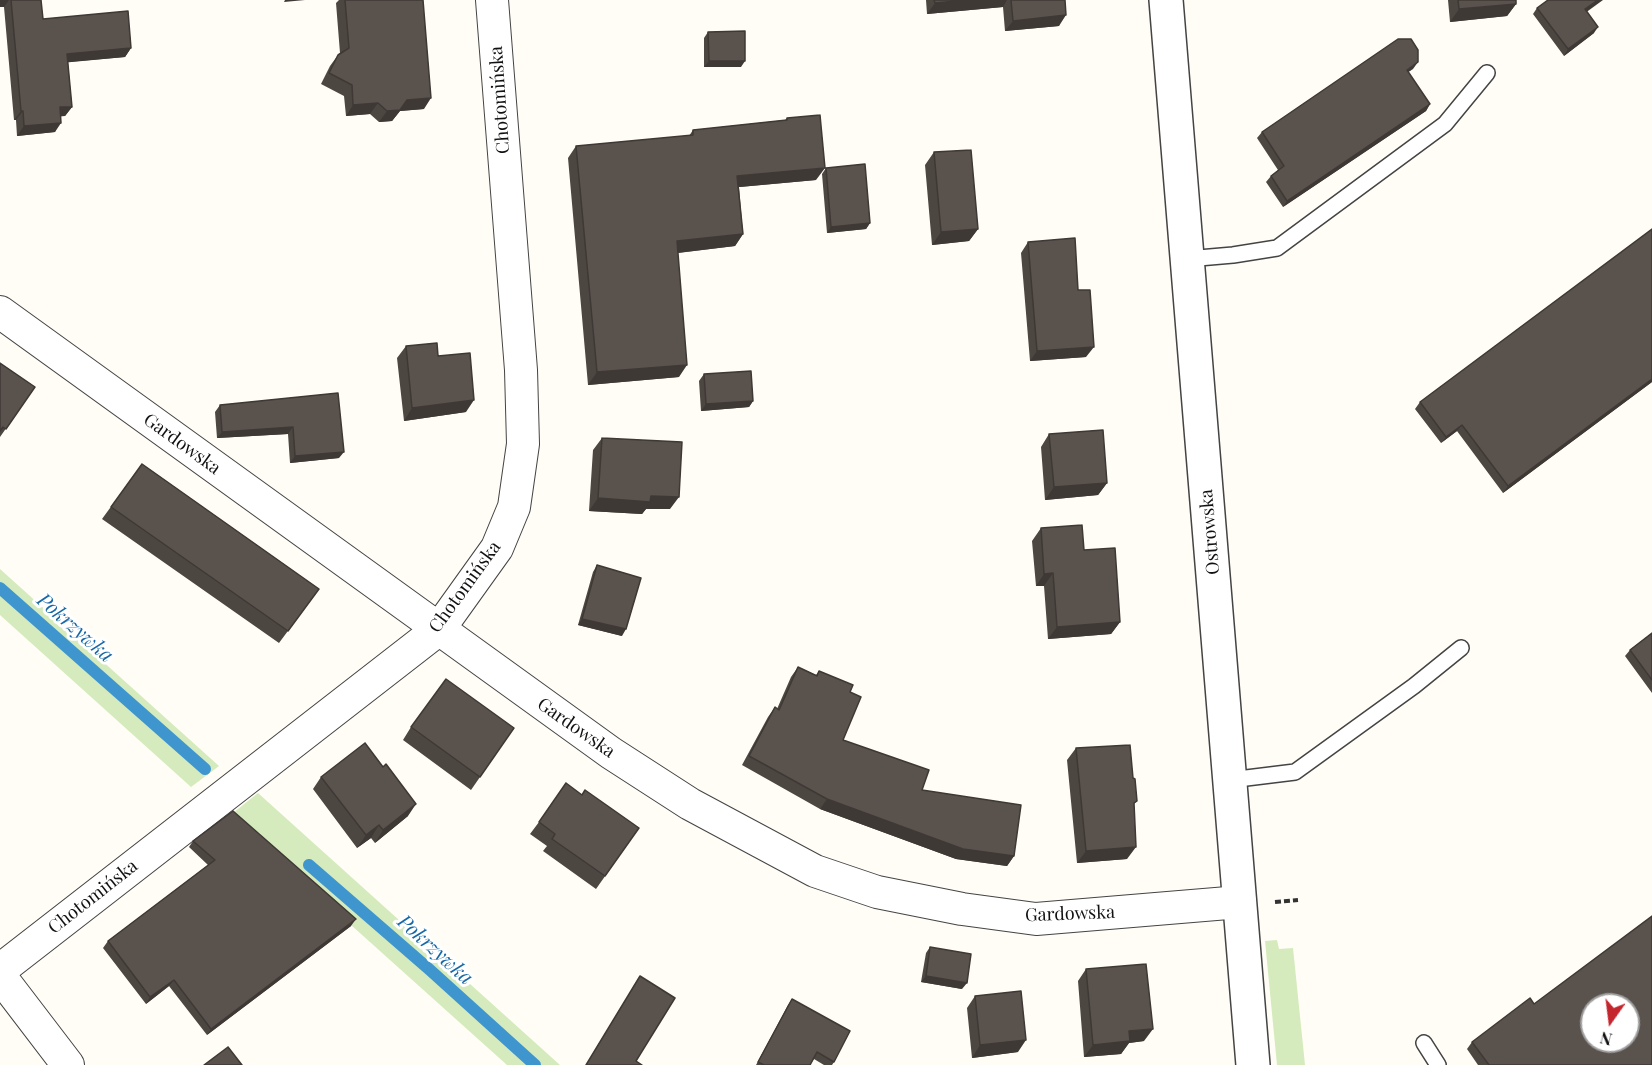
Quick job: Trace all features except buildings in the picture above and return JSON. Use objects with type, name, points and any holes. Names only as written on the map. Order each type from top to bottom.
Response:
[{"type":"street","name":"Chotomińska","points":[[0,970],[439,629],[497,548],[514,507],[523,444],[521,370],[492,0]]},
{"type":"street","name":"Ostrowska","points":[[1166,0],[1253,1065]]},
{"type":"street","name":"Gardowska","points":[[0,312],[611,753],[680,798],[815,872],[877,892],[962,909],[1036,919],[1240,902]]},
{"type":"street","points":[[0,976],[68,1065]]},
{"type":"lane","points":[[1187,259],[1277,248],[1445,124],[1487,73]]},
{"type":"lane","points":[[1230,780],[1295,772],[1414,686],[1461,648]]},
{"type":"lane","points":[[1424,1042],[1438,1065]]},
{"type":"path","points":[[1284,901],[1298,900]]},
{"type":"green space","points":[[0,569],[219,766],[191,787],[0,615]]},
{"type":"green space","points":[[258,793],[560,1065],[507,1065],[228,817]]},
{"type":"green space","points":[[1277,940],[1279,949],[1293,948],[1305,1065],[1277,1065],[1265,941]]},
{"type":"waterway","name":"Pokrzywka","points":[[0,588],[205,769]]},
{"type":"waterway","name":"Pokrzywka","points":[[309,865],[535,1065]]}]
